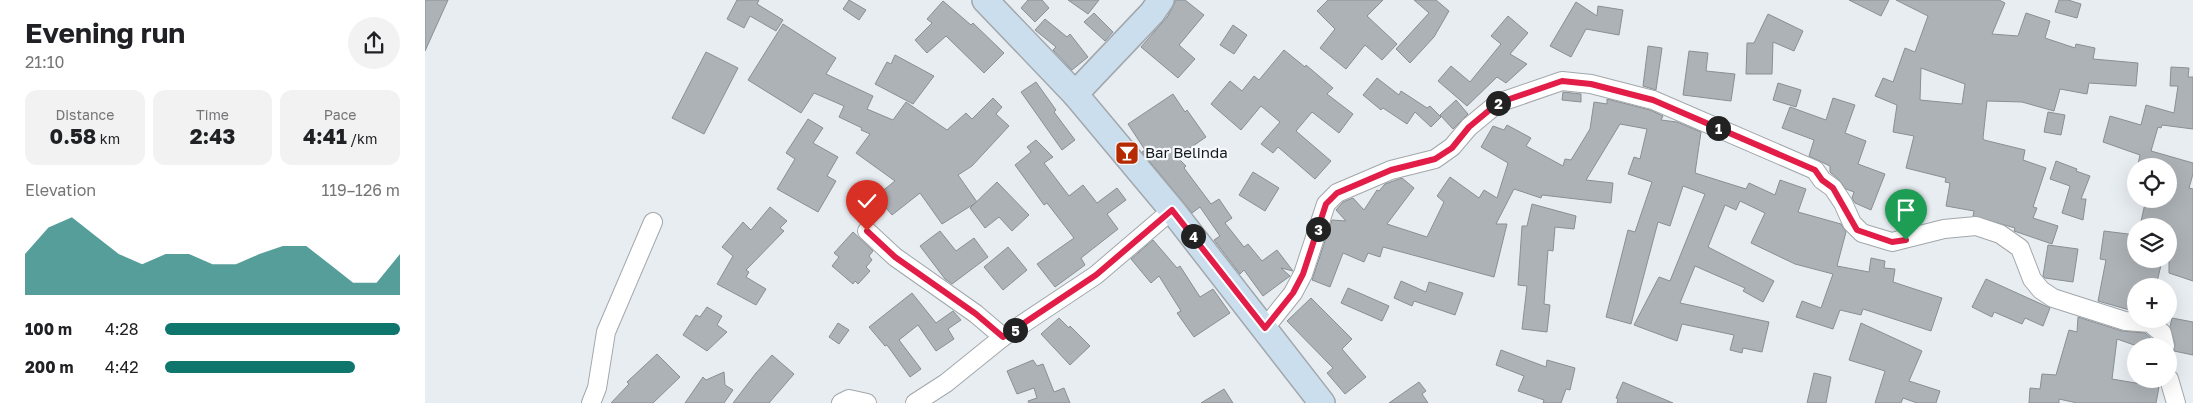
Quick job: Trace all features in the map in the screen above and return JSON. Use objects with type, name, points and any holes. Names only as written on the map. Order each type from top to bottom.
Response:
[{"type":"main road","points":[[985,0],[1075,94],[1172,210],[1322,403]]},
{"type":"main road","points":[[1075,94],[1152,13],[1161,0]]},
{"type":"street","points":[[1265,328],[1293,293],[1303,274],[1326,204],[1337,193],[1391,170],[1435,159],[1452,148],[1469,127],[1498,103],[1562,81],[1591,84],[1653,100],[1815,170],[1822,180],[1833,188],[1843,203],[1852,223],[1862,233],[1892,242],[1944,229],[1976,226],[1999,234],[2020,248],[2032,279],[2041,290],[2053,298],[2125,321],[2150,323],[2161,333],[2163,338]]},
{"type":"street","points":[[915,403],[946,382],[1003,337],[1096,275],[1172,210]]},
{"type":"street","points":[[591,403],[597,388],[606,332],[653,222]]},
{"type":"street","points":[[867,231],[895,257],[976,314],[1003,337]]},
{"type":"street","points":[[2172,388],[2176,403]]},
{"type":"street","points":[[841,403],[849,399],[867,403]]},
{"type":"building","points":[[425,0],[448,0],[425,51]]},
{"type":"building","points":[[737,0],[759,0],[757,4],[783,20],[776,31],[750,16],[744,28],[727,19]]},
{"type":"building","points":[[849,0],[866,10],[859,20],[843,9]]},
{"type":"building","points":[[1028,0],[1042,0],[1049,8],[1035,22],[1021,8]]},
{"type":"building","points":[[1068,0],[1099,0],[1088,14]]},
{"type":"building","points":[[1176,0],[1185,0],[1204,15],[1179,45],[1195,59],[1178,78],[1141,47],[1168,16]]},
{"type":"building","points":[[1328,0],[1383,0],[1367,16],[1397,44],[1382,60],[1365,45],[1346,69],[1320,48],[1335,29],[1317,11]]},
{"type":"building","points":[[1414,0],[1436,0],[1449,11],[1434,37],[1410,63],[1396,49],[1429,13]]},
{"type":"building","points":[[1849,0],[1889,0],[1881,16]]},
{"type":"building","points":[[1896,0],[1999,0],[2005,3],[1992,34],[2018,36],[2026,13],[2050,21],[2045,38],[2075,48],[2076,44],[2095,48],[2093,59],[2138,63],[2136,86],[2089,83],[2087,94],[2060,89],[2054,111],[2022,102],[1987,101],[1984,140],[2025,150],[2023,160],[2046,168],[2033,207],[2037,208],[2033,218],[2058,226],[2052,244],[2014,231],[2015,228],[1973,216],[1974,211],[1946,206],[1950,183],[1945,182],[1946,178],[1906,168],[1914,136],[1893,132],[1897,105],[1875,96],[1883,78],[1893,82],[1905,48],[1915,52],[1928,16]],"holes":[[[1921,68],[1965,84],[1962,104],[1920,100]]]},
{"type":"building","points":[[2059,0],[2068,0],[2081,4],[2077,18],[2055,12]]},
{"type":"building","points":[[943,1],[971,25],[973,23],[1004,53],[984,73],[946,36],[927,53],[915,40],[932,23],[927,19]]},
{"type":"building","points":[[1576,2],[1597,16],[1598,6],[1623,10],[1619,35],[1586,29],[1571,57],[1550,46]]},
{"type":"building","points":[[1094,13],[1113,32],[1105,41],[1084,22]]},
{"type":"building","points":[[1768,14],[1803,31],[1794,51],[1773,42],[1772,74],[1746,74],[1747,43],[1754,43]]},
{"type":"building","points":[[1508,16],[1528,33],[1510,54],[1527,64],[1506,83],[1497,77],[1467,106],[1438,81],[1451,66],[1470,82],[1501,44],[1491,36]]},
{"type":"building","points":[[1045,19],[1067,37],[1070,34],[1088,57],[1072,70],[1053,50],[1056,47],[1035,30]]},
{"type":"building","points":[[783,24],[836,58],[826,74],[873,96],[867,109],[893,120],[906,102],[947,130],[966,113],[972,119],[993,98],[1002,107],[996,114],[1009,126],[972,166],[958,175],[977,202],[942,224],[920,193],[892,215],[876,196],[895,181],[856,153],[870,134],[839,117],[844,106],[814,93],[801,113],[748,80]]},
{"type":"building","points":[[1233,25],[1247,35],[1234,54],[1220,45]]},
{"type":"building","points":[[1648,46],[1662,48],[1656,90],[1643,86]]},
{"type":"building","points":[[1284,50],[1305,67],[1306,65],[1333,88],[1327,94],[1353,114],[1339,133],[1312,112],[1296,131],[1331,161],[1315,179],[1278,147],[1273,153],[1261,144],[1280,122],[1261,106],[1241,130],[1211,104],[1230,81],[1242,91],[1254,76],[1259,80]]},
{"type":"building","points":[[1689,51],[1708,53],[1706,71],[1735,74],[1731,101],[1683,95]]},
{"type":"building","points":[[706,52],[738,68],[704,134],[672,118]]},
{"type":"building","points":[[895,55],[934,76],[913,104],[875,84],[887,62],[891,64]]},
{"type":"building","points":[[2171,67],[2189,68],[2188,77],[2193,77],[2193,129],[2162,125],[2161,128],[2158,127],[2151,151],[2176,158],[2139,158],[2140,155],[2103,142],[2110,116],[2141,125],[2146,105],[2174,113],[2178,86],[2170,86]]},
{"type":"building","points":[[1377,78],[1399,95],[1401,91],[1427,108],[1430,106],[1441,117],[1431,127],[1415,112],[1407,124],[1383,108],[1381,110],[1363,95]]},
{"type":"building","points":[[1036,82],[1056,110],[1054,112],[1075,140],[1062,150],[1021,92]]},
{"type":"building","points":[[1778,83],[1801,90],[1796,107],[1773,100]]},
{"type":"building","points":[[1563,92],[1581,94],[1581,102],[1562,100]]},
{"type":"building","points":[[1173,94],[1206,137],[1177,157],[1186,166],[1184,168],[1211,204],[1219,199],[1232,218],[1225,223],[1244,247],[1248,244],[1262,261],[1277,250],[1293,271],[1281,268],[1290,276],[1263,296],[1244,270],[1240,274],[1214,240],[1220,236],[1200,207],[1192,213],[1142,152],[1145,150],[1128,124]]},
{"type":"building","points":[[1833,98],[1855,105],[1845,133],[1866,141],[1858,164],[1885,174],[1871,210],[1855,203],[1852,198],[1854,192],[1846,189],[1830,172],[1830,166],[1809,156],[1814,140],[1782,128],[1790,107],[1826,120]]},
{"type":"building","points":[[1607,99],[1650,110],[1663,116],[1661,120],[1677,122],[1701,132],[1695,173],[1746,189],[1749,183],[1775,195],[1780,180],[1806,189],[1798,212],[1841,224],[1846,232],[1837,266],[1869,272],[1871,258],[1885,261],[1884,268],[1895,269],[1893,282],[1942,298],[1931,331],[1863,309],[1861,315],[1840,310],[1833,329],[1796,317],[1802,301],[1821,308],[1833,274],[1795,264],[1751,243],[1765,213],[1740,201],[1736,210],[1725,205],[1708,247],[1774,281],[1763,302],[1743,291],[1745,288],[1695,266],[1680,303],[1769,322],[1762,352],[1743,348],[1742,353],[1730,350],[1734,335],[1682,324],[1677,341],[1634,325],[1659,277],[1670,281],[1705,194],[1683,186],[1670,226],[1658,222],[1631,324],[1606,317],[1628,230],[1635,232],[1652,182],[1628,174],[1634,157],[1640,159],[1647,129],[1620,124],[1586,180],[1613,183],[1611,203],[1542,195],[1541,198],[1514,189],[1496,224],[1507,224],[1494,277],[1383,247],[1380,257],[1368,253],[1364,262],[1343,253],[1330,287],[1312,280],[1332,220],[1346,221],[1336,210],[1343,202],[1353,198],[1364,210],[1377,190],[1379,191],[1385,184],[1402,178],[1414,188],[1387,224],[1427,237],[1444,202],[1437,196],[1450,177],[1479,198],[1484,190],[1497,198],[1508,163],[1481,147],[1493,126],[1504,130],[1507,125],[1531,138],[1526,146],[1563,166],[1565,159],[1571,160],[1590,129],[1594,102],[1607,104]]},
{"type":"building","points":[[1456,100],[1468,114],[1453,129],[1440,115]]},
{"type":"building","points":[[2048,112],[2065,115],[2061,135],[2044,132]]},
{"type":"building","points":[[808,119],[823,128],[813,143],[838,157],[827,176],[836,181],[818,212],[777,189],[795,159],[786,153]]},
{"type":"building","points":[[1036,140],[1053,157],[1044,163],[1069,196],[1083,185],[1097,203],[1117,188],[1126,200],[1107,214],[1118,229],[1081,258],[1085,265],[1055,287],[1037,264],[1074,238],[1047,203],[1044,205],[1015,165],[1031,152],[1027,147]]},
{"type":"building","points":[[2177,158],[2193,163],[2193,174],[2189,188],[2193,189],[2193,281],[2169,273],[2169,268],[2177,268],[2177,218],[2142,218],[2144,208],[2177,208]]},
{"type":"building","points":[[2056,161],[2090,176],[2081,199],[2086,199],[2083,220],[2062,213],[2070,186],[2050,179]]},
{"type":"building","points":[[1253,172],[1279,188],[1265,211],[1239,195]]},
{"type":"building","points":[[997,182],[1029,215],[1012,231],[999,217],[985,228],[970,208]]},
{"type":"building","points":[[1532,204],[1576,216],[1574,229],[1555,227],[1553,251],[1548,250],[1544,304],[1550,305],[1547,332],[1522,329],[1527,286],[1518,285],[1522,226],[1527,226]]},
{"type":"building","points":[[770,207],[787,221],[780,228],[784,231],[746,270],[749,272],[746,277],[766,289],[756,305],[717,284],[733,256],[722,247],[743,222],[751,230]]},
{"type":"building","points":[[940,231],[956,251],[974,238],[988,257],[952,284],[945,279],[920,246]]},
{"type":"building","points":[[2104,231],[2127,234],[2127,268],[2160,268],[2158,278],[2127,278],[2127,309],[2098,301],[2106,260],[2100,259]]},
{"type":"building","points":[[853,232],[873,251],[869,256],[872,260],[866,267],[870,271],[858,284],[855,281],[853,284],[832,266],[839,257],[834,253]]},
{"type":"building","points":[[1153,240],[1177,268],[1180,266],[1200,297],[1213,289],[1230,313],[1194,337],[1177,313],[1181,311],[1159,276],[1151,283],[1131,259]]},
{"type":"building","points":[[2048,245],[2078,249],[2073,282],[2045,278],[2043,276]]},
{"type":"building","points":[[1008,247],[1027,270],[1003,290],[984,267]]},
{"type":"building","points":[[1986,279],[2050,308],[2043,326],[2025,318],[2022,324],[1994,312],[1992,317],[1972,307]]},
{"type":"building","points":[[1401,281],[1426,292],[1429,282],[1463,293],[1455,315],[1414,301],[1412,306],[1394,298]]},
{"type":"building","points":[[1348,288],[1389,306],[1382,321],[1341,303]]},
{"type":"building","points":[[912,293],[936,323],[953,311],[961,320],[948,329],[954,339],[936,351],[918,325],[899,340],[921,369],[910,377],[887,345],[885,346],[869,327]]},
{"type":"building","points":[[1311,298],[1352,339],[1342,349],[1366,377],[1345,394],[1327,373],[1333,368],[1287,321]]},
{"type":"building","points":[[707,307],[722,316],[717,325],[727,332],[707,351],[683,335],[696,315],[700,317]]},
{"type":"building","points":[[2078,317],[2122,331],[2145,333],[2151,338],[2127,338],[2127,342],[2117,339],[2112,379],[2127,382],[2127,388],[2159,388],[2156,403],[2077,403],[2059,399],[2059,403],[2029,403],[2030,388],[2040,389],[2042,374],[2056,375],[2069,330],[2077,332]]},
{"type":"building","points":[[1059,318],[1090,346],[1070,365],[1041,334]]},
{"type":"building","points":[[2177,319],[2193,322],[2193,355],[2177,352],[2177,338],[2173,338],[2170,328],[2177,328]]},
{"type":"building","points":[[838,323],[849,330],[839,344],[829,337]]},
{"type":"building","points":[[1861,323],[1922,351],[1909,381],[1940,391],[1936,403],[1917,403],[1903,398],[1901,403],[1875,403],[1885,371],[1849,360]]},
{"type":"building","points":[[1501,350],[1546,367],[1547,360],[1575,368],[1570,390],[1566,389],[1561,403],[1543,403],[1544,400],[1518,391],[1524,376],[1496,365]]},
{"type":"building","points":[[657,354],[680,377],[653,403],[611,403],[629,384],[627,382]]},
{"type":"building","points":[[772,355],[794,374],[769,403],[733,403],[756,373]]},
{"type":"building","points":[[1033,360],[1037,366],[1043,364],[1054,392],[1064,388],[1070,403],[1029,403],[1028,401],[1037,398],[1034,388],[1017,394],[1007,371]]},
{"type":"building","points":[[724,372],[725,385],[733,390],[724,403],[685,403],[703,377],[706,380]]},
{"type":"building","points":[[1814,373],[1831,377],[1826,403],[1807,403]]},
{"type":"building","points":[[1419,382],[1426,391],[1422,394],[1428,403],[1389,403]]},
{"type":"building","points":[[1623,382],[1673,403],[1617,403],[1618,399],[1616,398]]},
{"type":"building","points":[[1224,389],[1233,403],[1201,403]]},
{"type":"place","name":"Bar Belinda","points":[[1127,153]]},
{"type":"route","points":[[867,231],[895,257],[976,314],[1003,337],[1096,275],[1172,210],[1265,328],[1293,293],[1303,274],[1326,204],[1337,193],[1391,170],[1435,159],[1452,148],[1469,127],[1498,103],[1562,81],[1591,84],[1653,100],[1815,170],[1822,180],[1833,188],[1857,230],[1892,242],[1906,240]]}]
